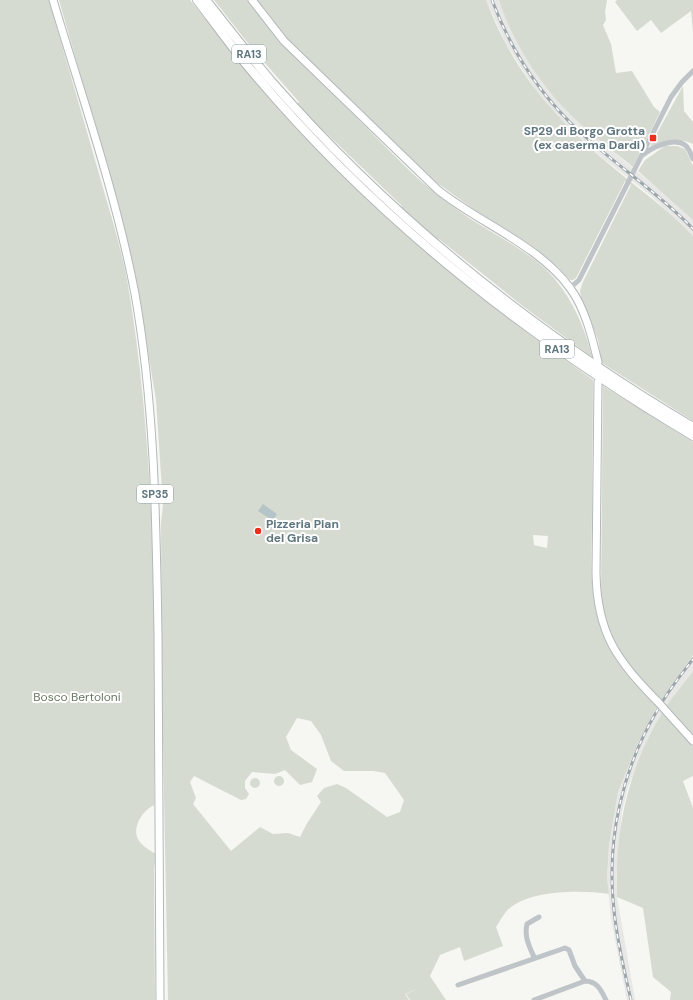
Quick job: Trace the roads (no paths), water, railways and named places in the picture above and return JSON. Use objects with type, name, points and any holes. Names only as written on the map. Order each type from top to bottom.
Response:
[{"type":"highway","points":[[197,0],[246,63],[291,109]]},
{"type":"highway","name":"RA13","points":[[206,0],[291,109],[396,213],[505,310],[548,342],[643,406],[693,436]]},
{"type":"highway","name":"RA13","points":[[433,246],[552,335],[608,373],[693,427]]},
{"type":"main road","name":"SP35","points":[[53,0],[100,157],[121,236],[134,294],[148,390],[156,517],[160,1000]]},
{"type":"main road","points":[[252,0],[284,41],[438,190],[452,201],[538,256],[570,288],[588,327],[598,362]]},
{"type":"main road","points":[[598,382],[596,573],[598,601],[603,626],[618,658],[693,741]]},
{"type":"street","points":[[570,288],[579,280],[643,156],[671,97],[682,82],[693,71]]},
{"type":"street","points":[[643,156],[650,150],[663,144],[682,144],[693,148]]},
{"type":"street","points":[[682,144],[687,147],[693,159]]},
{"type":"street","points":[[534,958],[528,942],[526,929],[527,924],[539,918]]},
{"type":"street","points":[[458,985],[559,949],[569,950],[575,966],[585,981]]},
{"type":"street","points":[[534,1000],[585,981],[591,981],[596,984],[606,1000]]},
{"type":"railway","points":[[492,0],[508,37],[528,71],[552,103],[580,132],[666,203],[693,229]]},
{"type":"railway","points":[[631,1000],[621,955],[614,910],[612,858],[615,831],[626,781],[645,732],[666,696],[693,659]]},
{"type":"place","name":"SP29 di Borgo Grotta (ex caserma Dardi)","points":[[653,138]]},
{"type":"place","name":"Pizzeria Pian del Grisa","points":[[258,531]]},
{"type":"park label","name":"Bosco Bertoloni","points":[[77,697]]}]
